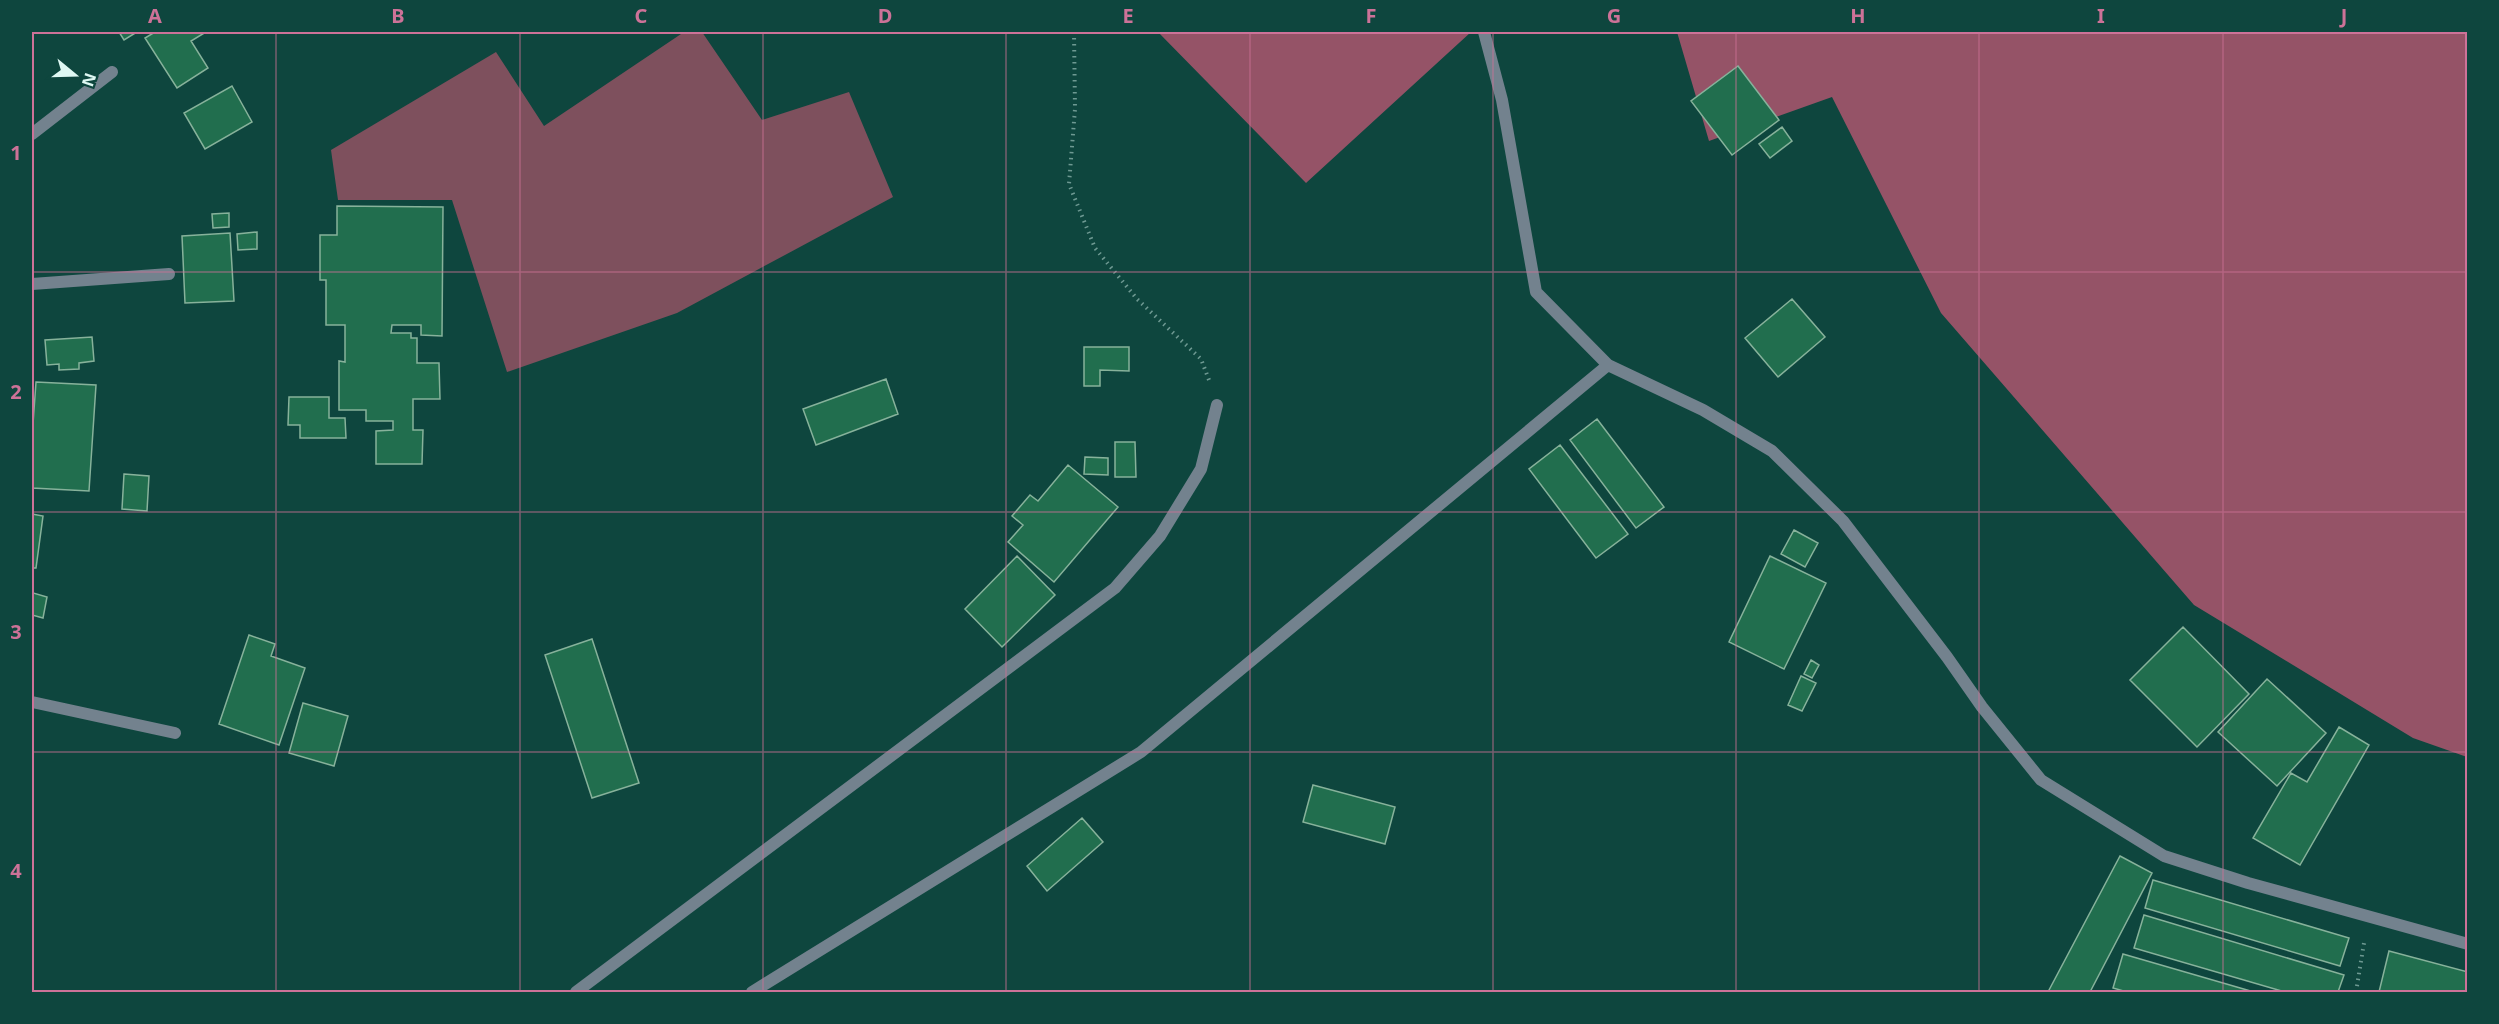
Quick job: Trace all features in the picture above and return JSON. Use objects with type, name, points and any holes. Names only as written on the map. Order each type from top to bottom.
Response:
[{"type":"street","points":[[1484,32],[1502,100],[1536,291],[1608,365],[1703,410],[1772,451],[1843,521],[1947,657],[1982,707],[2041,780],[2164,856],[2248,883],[2468,944]]},
{"type":"street","points":[[32,134],[112,72]]},
{"type":"street","points":[[32,284],[169,274]]},
{"type":"street","points":[[752,993],[1141,752],[1608,365]]},
{"type":"street","points":[[576,993],[1115,588],[1160,536],[1201,469],[1217,405]]},
{"type":"street","points":[[32,702],[175,733]]},
{"type":"path","points":[[1074,32],[1075,109],[1069,184],[1095,248],[1137,299],[1201,359],[1217,405]]},
{"type":"path","points":[[2356,993],[2368,915]]},
{"type":"shaded area","points":[[684,32],[702,32],[762,120],[849,92],[893,197],[677,313],[507,372],[452,200],[338,200],[331,150],[496,52],[544,126]]},
{"type":"shaded area","points":[[1158,32],[1471,32],[1306,183]]},
{"type":"shaded area","points":[[1677,32],[2467,32],[2467,757],[2413,738],[2194,605],[1941,313],[1832,97],[1709,141]]},
{"type":"building","points":[[119,32],[137,32],[124,40]]},
{"type":"building","points":[[155,32],[206,32],[191,41],[208,68],[177,88],[145,38]]},
{"type":"building","points":[[1738,66],[1779,120],[1732,155],[1691,101]]},
{"type":"building","points":[[232,86],[252,122],[205,149],[184,113]]},
{"type":"building","points":[[1782,127],[1792,141],[1770,158],[1759,144]]},
{"type":"building","points":[[337,206],[443,207],[442,336],[421,335],[421,325],[392,325],[391,333],[411,333],[411,338],[417,338],[417,363],[439,363],[440,399],[413,399],[413,430],[423,430],[422,464],[376,464],[376,431],[393,430],[393,421],[366,421],[366,410],[339,410],[339,361],[345,362],[345,325],[326,325],[326,280],[320,280],[320,235],[337,235]]},
{"type":"building","points":[[229,213],[229,227],[213,228],[212,214]]},
{"type":"building","points":[[257,232],[257,249],[238,250],[237,234]]},
{"type":"building","points":[[230,233],[234,301],[185,303],[182,236]]},
{"type":"building","points":[[1792,299],[1825,337],[1778,377],[1745,338]]},
{"type":"building","points":[[92,337],[94,361],[79,363],[79,369],[59,370],[59,364],[47,365],[45,340]]},
{"type":"building","points":[[1084,347],[1129,347],[1129,371],[1100,370],[1100,386],[1084,386]]},
{"type":"building","points":[[886,379],[898,414],[816,445],[803,409]]},
{"type":"building","points":[[36,382],[96,385],[89,491],[32,488],[32,438]]},
{"type":"building","points":[[289,397],[329,397],[329,418],[345,418],[346,438],[300,438],[300,425],[288,425]]},
{"type":"building","points":[[1597,419],[1664,507],[1636,528],[1570,440]]},
{"type":"building","points":[[1115,442],[1135,442],[1136,477],[1115,477]]},
{"type":"building","points":[[1560,445],[1628,534],[1596,558],[1529,469]]},
{"type":"building","points":[[1085,457],[1108,458],[1108,475],[1084,474]]},
{"type":"building","points":[[1068,465],[1118,507],[1054,582],[1008,542],[1023,525],[1012,516],[1030,495],[1038,501]]},
{"type":"building","points":[[124,474],[149,476],[147,511],[122,509]]},
{"type":"building","points":[[32,514],[43,516],[36,568],[32,568]]},
{"type":"building","points":[[1794,530],[1818,543],[1805,567],[1781,554]]},
{"type":"building","points":[[1017,556],[1055,595],[1002,647],[965,609]]},
{"type":"building","points":[[1770,556],[1826,583],[1784,669],[1729,642]]},
{"type":"building","points":[[32,590],[33,593],[47,597],[43,618],[32,615]]},
{"type":"building","points":[[2183,627],[2249,694],[2197,747],[2130,680]]},
{"type":"building","points":[[249,635],[275,644],[271,656],[305,668],[279,745],[219,724]]},
{"type":"building","points":[[592,639],[639,783],[592,798],[545,655]]},
{"type":"building","points":[[1811,660],[1819,665],[1812,678],[1804,674]]},
{"type":"building","points":[[1801,676],[1816,683],[1802,711],[1788,705]]},
{"type":"building","points":[[2267,679],[2326,733],[2277,786],[2218,732]]},
{"type":"building","points":[[303,703],[348,716],[334,766],[289,753]]},
{"type":"building","points":[[2339,727],[2369,745],[2300,865],[2253,838],[2291,773],[2307,782]]},
{"type":"building","points":[[1313,785],[1395,807],[1385,844],[1303,822]]},
{"type":"building","points":[[1082,818],[1103,842],[1047,891],[1027,866]]},
{"type":"building","points":[[2120,856],[2152,873],[2090,992],[2048,992]]},
{"type":"building","points":[[2153,880],[2349,938],[2340,966],[2145,908]]},
{"type":"building","points":[[2144,915],[2344,975],[2338,992],[2285,992],[2134,948]]},
{"type":"building","points":[[2389,951],[2468,972],[2468,992],[2379,992]]},
{"type":"building","points":[[2123,954],[2254,992],[2127,992],[2113,988]]}]
